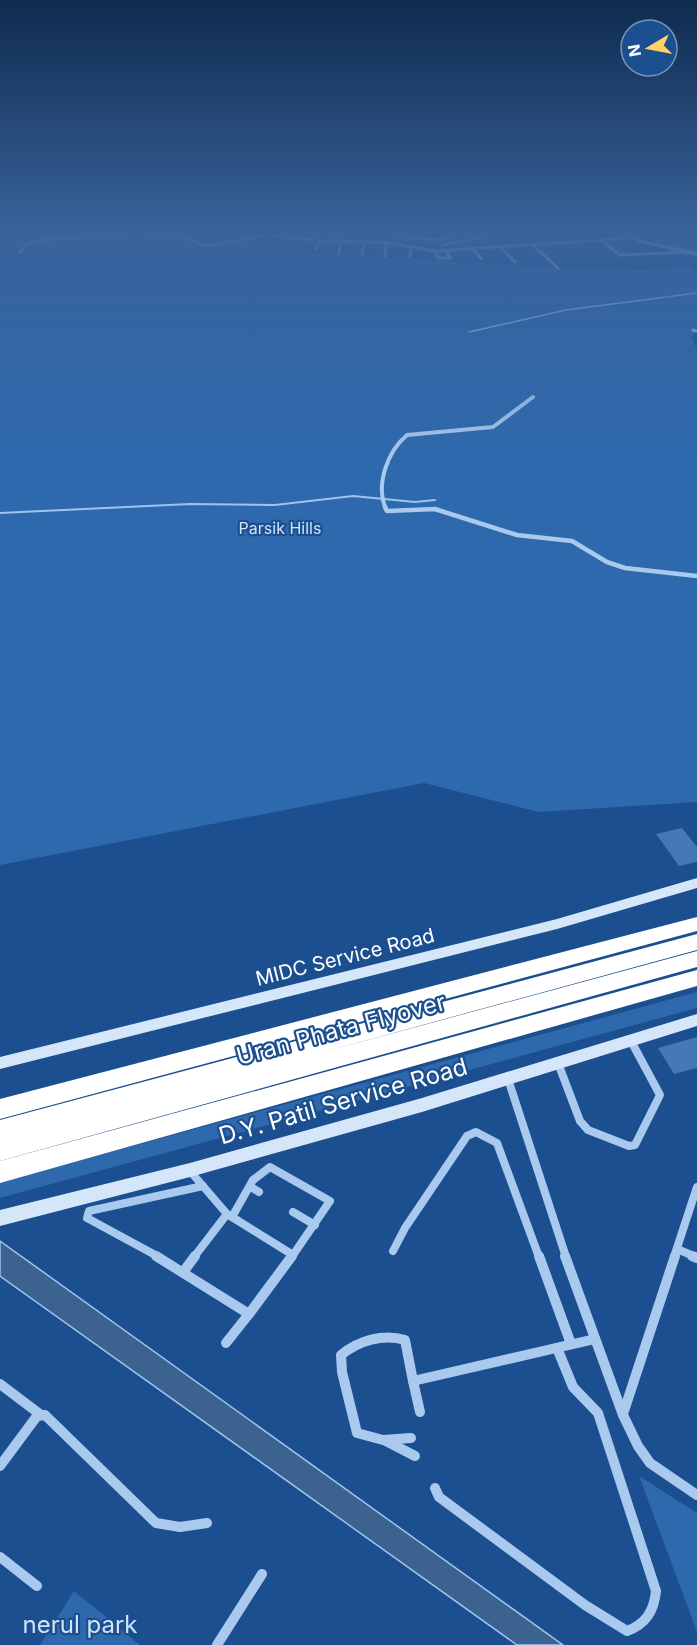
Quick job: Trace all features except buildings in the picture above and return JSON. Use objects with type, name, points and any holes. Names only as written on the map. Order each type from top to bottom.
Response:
[{"type":"highway","points":[[0,1109],[697,924]]},
{"type":"highway","name":"Uran Phata Flyover","points":[[0,1150],[188,1089],[697,942]]},
{"type":"highway","name":"Uran Phata Flyover","points":[[0,1130],[188,1089],[697,959]]},
{"type":"highway","points":[[0,1172],[697,978]]},
{"type":"street","points":[[533,397],[493,427],[407,435],[396,444],[391,454],[383,498],[387,511],[435,509],[517,535],[572,541],[607,562],[625,568],[697,576]]},
{"type":"street","name":"MIDC Service Road","points":[[0,1063],[546,927],[697,883]]},
{"type":"street","name":"D.Y. Patil Service Road","points":[[0,1218],[190,1170],[508,1079],[697,1020]]},
{"type":"street","points":[[558,1063],[580,1121],[588,1130],[629,1146],[635,1145],[660,1095],[631,1040]]},
{"type":"street","points":[[508,1079],[561,1245],[622,1415],[650,1463],[697,1495]]},
{"type":"street","points":[[393,1251],[405,1228],[467,1136],[477,1132],[486,1135],[497,1143],[571,1344]]},
{"type":"street","points":[[184,1271],[229,1216],[259,1173],[270,1167],[320,1193],[330,1201],[315,1225],[226,1343]]},
{"type":"street","points":[[190,1170],[229,1216],[293,1255]]},
{"type":"street","points":[[203,1186],[96,1208],[89,1211],[87,1218],[184,1271],[249,1314]]},
{"type":"street","points":[[250,1187],[259,1192]]},
{"type":"street","points":[[622,1415],[697,1187]]},
{"type":"street","points":[[293,1212],[315,1225]]},
{"type":"street","points":[[677,1249],[697,1258]]},
{"type":"street","points":[[411,1438],[386,1441],[370,1439],[357,1432],[342,1372],[341,1355],[360,1342],[398,1337],[405,1340],[420,1412]]},
{"type":"street","points":[[414,1381],[595,1339]]},
{"type":"street","points":[[435,1488],[439,1497],[585,1605],[627,1631],[640,1627],[649,1616],[656,1601],[656,1591],[598,1413],[573,1387],[557,1348]]},
{"type":"street","points":[[0,1384],[41,1415],[50,1417],[156,1522],[180,1527],[207,1523]]},
{"type":"street","points":[[0,1466],[37,1416],[41,1415]]},
{"type":"street","points":[[386,1441],[415,1456]]},
{"type":"street","points":[[0,1557],[37,1587]]},
{"type":"street","points":[[217,1645],[262,1574]]},
{"type":"green space","name":"Parsik Hills","points":[[0,307],[697,307],[697,331],[691,336],[697,350],[697,802],[539,812],[424,783],[0,865]]},
{"type":"green space","points":[[697,992],[697,1008],[0,1198],[0,1182]]},
{"type":"green space","points":[[639,1476],[697,1513],[697,1632]]},
{"type":"green space","name":"nerul park","points":[[74,1591],[140,1645],[40,1645]]},
{"type":"shaded area","points":[[0,1241],[563,1645],[517,1645],[0,1276]]},
{"type":"waterway","points":[[469,332],[566,310],[591,307]]},
{"type":"waterway","points":[[0,513],[190,504],[275,505],[353,496],[415,502],[435,500]]}]
